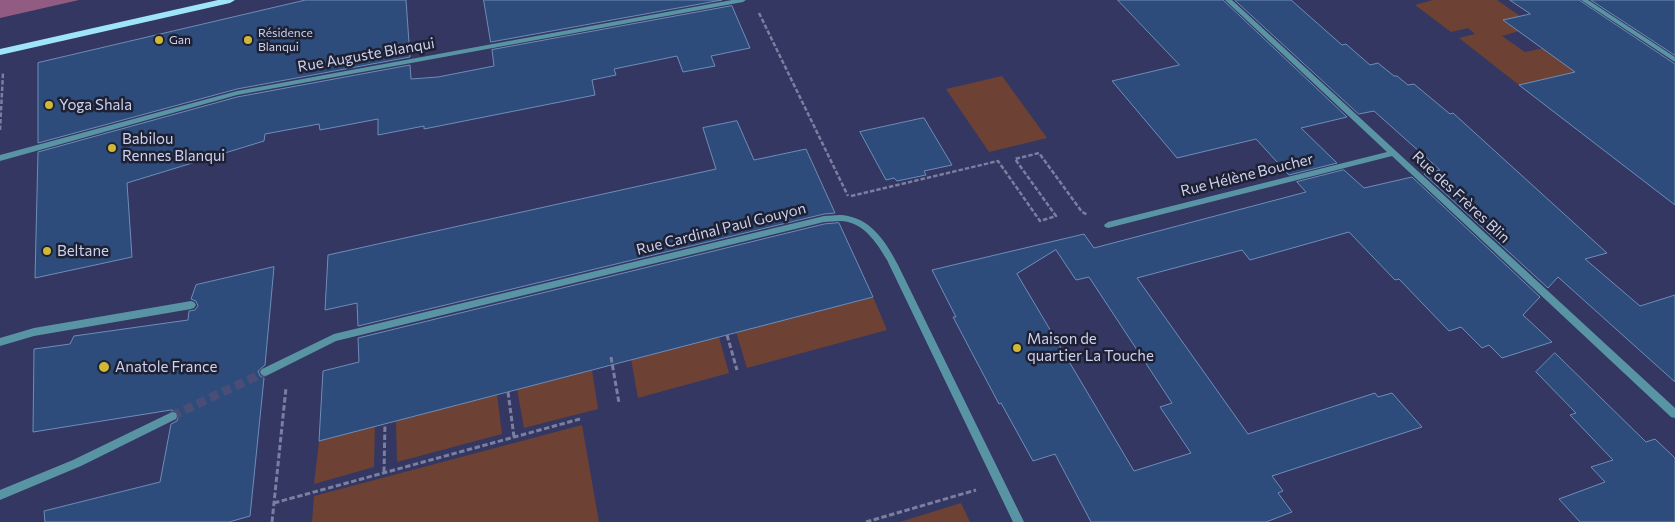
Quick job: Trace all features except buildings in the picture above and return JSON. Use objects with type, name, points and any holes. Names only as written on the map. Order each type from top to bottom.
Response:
[{"type":"main road","points":[[0,52],[230,0]]},
{"type":"street","name":"Rue Auguste Blanqui","points":[[0,158],[237,93],[743,0]]},
{"type":"street","name":"Rue des Frères Blin","points":[[1228,0],[1675,414]]},
{"type":"street","points":[[1584,0],[1675,60]]},
{"type":"street","name":"Rue Hélène Boucher","points":[[1108,225],[1393,153]]},
{"type":"street","name":"Rue Cardinal Paul Gouyon","points":[[265,372],[334,338],[824,219],[848,219],[868,229],[880,242],[894,265],[1019,522]]},
{"type":"street","points":[[0,342],[34,332],[190,304]]},
{"type":"street","points":[[0,496],[77,463],[172,416]]},
{"type":"path","points":[[756,7],[848,196],[848,219]]},
{"type":"path","points":[[0,130],[1,80],[4,69],[9,58],[32,45]]},
{"type":"path","points":[[848,196],[998,161],[1040,221],[1056,216],[1015,158],[1039,152],[1082,212],[1108,225]]},
{"type":"path","points":[[727,335],[737,370]]},
{"type":"path","points":[[611,356],[619,403]]},
{"type":"path","points":[[272,522],[289,359]]},
{"type":"path","points":[[508,392],[514,437]]},
{"type":"path","points":[[274,502],[580,419]]},
{"type":"path","points":[[384,424],[384,472]]},
{"type":"path","points":[[866,522],[999,482]]},
{"type":"shaded area","points":[[0,0],[79,0],[0,18]]},
{"type":"shaded area","points":[[1433,0],[1497,0],[1520,16],[1519,31],[1502,36],[1525,52],[1553,46],[1595,77],[1548,89],[1536,81],[1519,85],[1459,38],[1475,34],[1468,28],[1451,32],[1415,5]]},
{"type":"shaded area","points":[[1002,76],[1047,138],[989,152],[946,89]]},
{"type":"shaded area","points":[[873,297],[887,330],[747,368],[736,332]]},
{"type":"shaded area","points":[[719,337],[729,373],[638,398],[631,359]]},
{"type":"shaded area","points":[[592,370],[598,409],[524,428],[517,389]]},
{"type":"shaded area","points":[[497,394],[502,434],[397,462],[396,421]]},
{"type":"shaded area","points":[[582,425],[599,522],[312,522],[314,496]]},
{"type":"shaded area","points":[[375,426],[374,467],[314,484],[319,441]]},
{"type":"shaded area","points":[[961,503],[970,522],[900,522]]},
{"type":"tunnel","points":[[172,416],[265,372]]},
{"type":"place","name":"Gan","points":[[159,40]]},
{"type":"place","name":"Résidence Blanqui","points":[[248,40]]},
{"type":"place","name":"Yoga Shala","points":[[49,105]]},
{"type":"place","name":"Babilou Rennes Blanqui","points":[[112,148]]},
{"type":"place","name":"Beltane","points":[[47,251]]},
{"type":"place","name":"Maison de quartier La Touche","points":[[1017,348]]},
{"type":"place","name":"Anatole France","points":[[104,367]]}]
